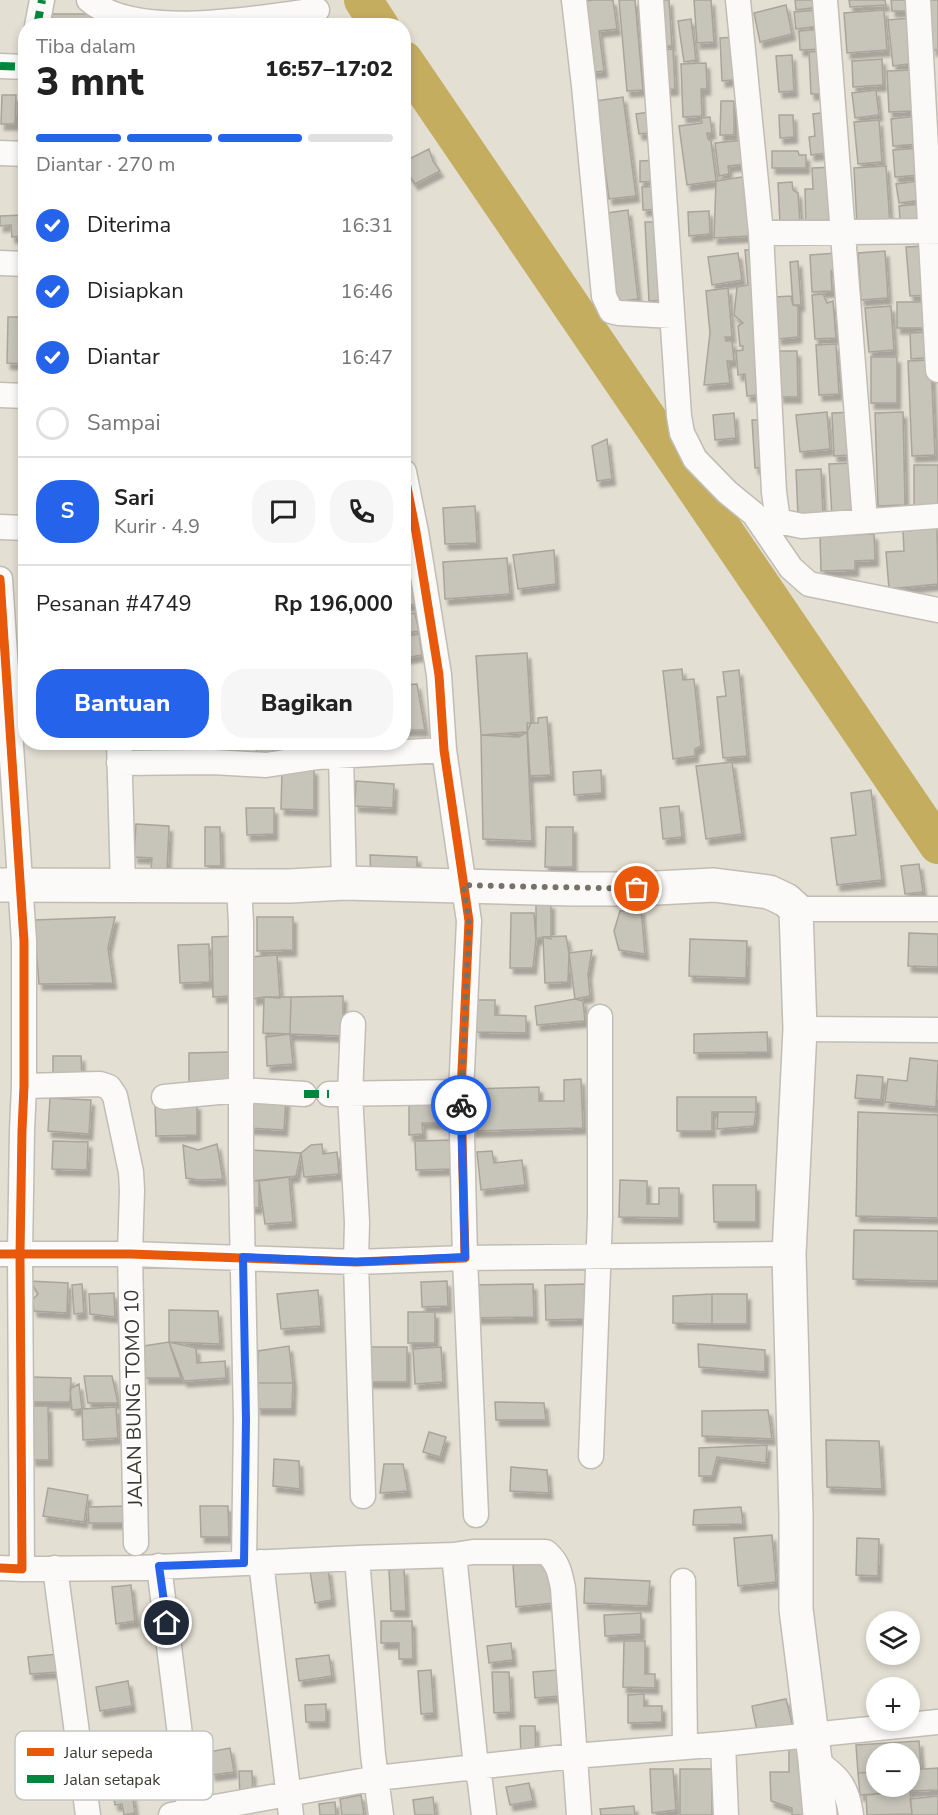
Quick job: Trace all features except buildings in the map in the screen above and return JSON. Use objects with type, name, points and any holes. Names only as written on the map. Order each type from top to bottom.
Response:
[{"type":"main road","points":[[10,885],[290,886],[345,883],[637,889],[714,885],[769,892],[786,900],[796,909],[800,1029],[789,1254],[796,1514],[796,1609],[820,1815]]},
{"type":"street","points":[[39,18],[42,0]]},
{"type":"street","points":[[89,0],[121,17],[131,18]]},
{"type":"street","points":[[574,0],[604,296],[610,311],[620,314],[672,316]]},
{"type":"street","points":[[651,0],[680,427],[687,445],[695,459],[727,492],[754,513],[791,568],[809,584],[938,610]]},
{"type":"street","points":[[738,0],[761,233],[774,492],[778,521]]},
{"type":"street","points":[[825,0],[865,520]]},
{"type":"street","points":[[918,0],[935,231],[938,370]]},
{"type":"street","points":[[262,18],[318,9]]},
{"type":"street","points":[[0,66],[18,67]]},
{"type":"street","points":[[0,153],[18,154]]},
{"type":"street","points":[[761,233],[935,231]]},
{"type":"street","points":[[0,263],[18,264]]},
{"type":"street","points":[[0,395],[18,396]]},
{"type":"street","points":[[411,507],[439,675],[444,750],[469,921],[461,1092],[465,1257],[476,1515]]},
{"type":"street","points":[[754,513],[802,526],[938,516]]},
{"type":"street","points":[[0,526],[18,527]]},
{"type":"street","points":[[0,579],[10,885],[24,940],[22,1131],[10,1254],[11,1569],[136,1568],[357,1557],[454,1555],[473,1552],[546,1552],[554,1558],[560,1571],[563,1588],[579,1815]]},
{"type":"street","points":[[123,884],[119,753],[211,752],[266,765],[325,752],[444,750]]},
{"type":"street","points":[[325,752],[345,883]]},
{"type":"street","points":[[239,885],[246,1420],[252,1563],[290,1805]]},
{"type":"street","points":[[796,909],[938,909]]},
{"type":"street","points":[[591,1456],[599,1257],[600,1017]]},
{"type":"street","points":[[353,1024],[339,1094],[357,1222],[356,1262],[363,1496]]},
{"type":"street","points":[[800,1029],[938,1030]]},
{"type":"street","name":"JALAN BUNG TOMO 10","points":[[24,1086],[100,1084],[113,1091],[131,1172],[130,1254],[136,1543]]},
{"type":"street","points":[[164,1097],[241,1090],[304,1094]]},
{"type":"street","points":[[339,1094],[461,1092]]},
{"type":"street","points":[[10,1254],[130,1254],[356,1262],[465,1257],[789,1254]]},
{"type":"street","points":[[454,1555],[476,1767],[484,1815]]},
{"type":"street","points":[[357,1557],[381,1815]]},
{"type":"street","points":[[159,1566],[175,1731]]},
{"type":"street","points":[[55,1568],[77,1731]]},
{"type":"street","points":[[683,1581],[685,1747]]},
{"type":"street","points":[[183,1814],[290,1805],[377,1778],[574,1756],[723,1744],[813,1747],[938,1722]]},
{"type":"street","points":[[723,1744],[726,1815]]},
{"type":"street","points":[[813,1747],[838,1777],[846,1794],[851,1815]]},
{"type":"street","points":[[86,1800],[88,1815]]},
{"type":"waterway","points":[[363,0],[375,18]]},
{"type":"waterway","points":[[411,70],[938,845]]},
{"type":"marked path","points":[[39,18],[42,0]]},
{"type":"marked path","points":[[0,66],[18,67]]},
{"type":"marked path","points":[[304,1094],[329,1094]]},
{"type":"cycle path","points":[[0,1254],[130,1254],[356,1262],[465,1258],[461,1092],[469,921],[444,750],[439,675],[411,507]]},
{"type":"cycle path","points":[[0,579],[24,941],[24,1086],[20,1254],[22,1569],[0,1568]]},
{"type":"way so far","points":[[461,1105],[469,921],[463,885],[637,889]]},
{"type":"route","points":[[167,1623],[159,1566],[244,1563],[246,1420],[243,1257],[356,1262],[465,1257],[461,1105]]}]
